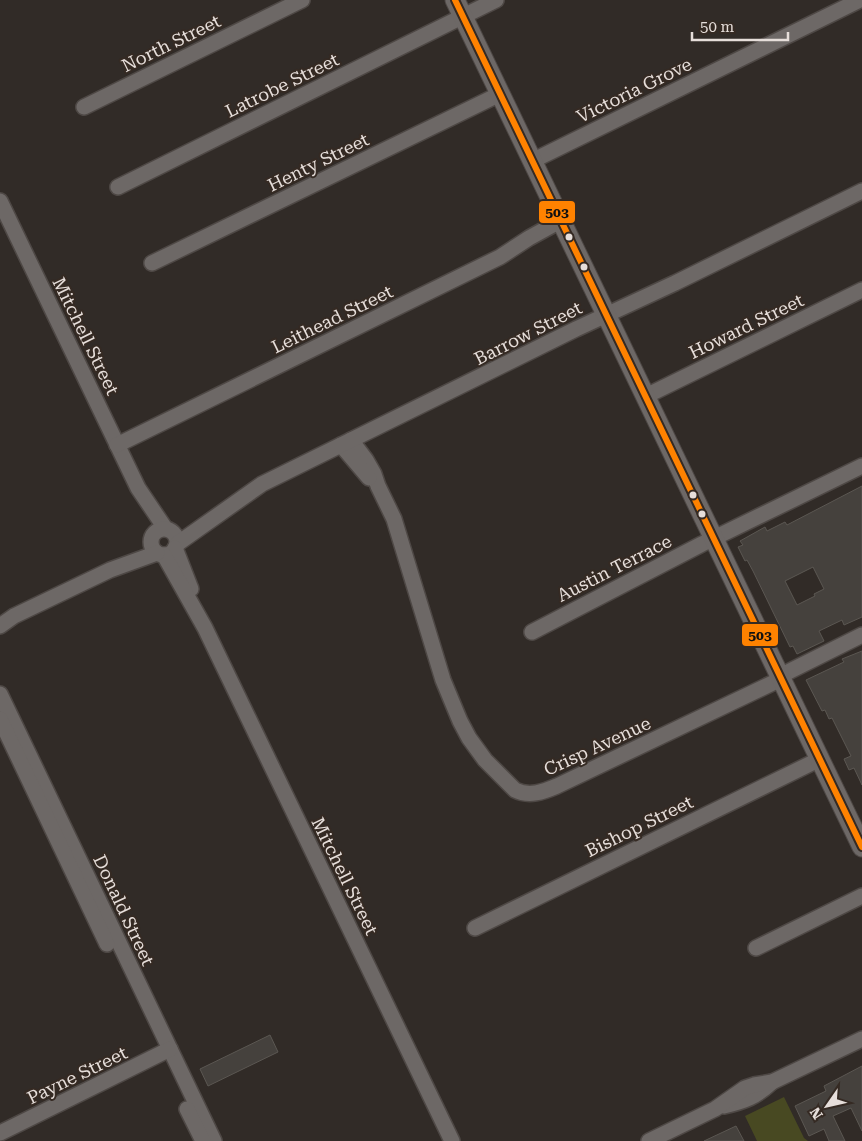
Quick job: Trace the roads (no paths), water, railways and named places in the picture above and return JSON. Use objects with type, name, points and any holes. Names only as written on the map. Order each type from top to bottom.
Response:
[{"type":"street","name":"North Street","points":[[84,107],[302,0]]},
{"type":"street","name":"Latrobe Street","points":[[118,186],[459,8],[496,0]]},
{"type":"street","name":"Victoria Grove","points":[[532,161],[860,0]]},
{"type":"street","points":[[459,8],[560,220],[600,318],[646,396],[862,847]]},
{"type":"street","name":"Henty Street","points":[[152,263],[500,94]]},
{"type":"street","name":"Barrow Street","points":[[0,626],[7,617],[110,570],[229,509],[262,484],[862,191]]},
{"type":"street","name":"Mitchell Street","points":[[0,201],[452,1141]]},
{"type":"street","name":"Leithead Street","points":[[117,445],[500,257],[560,220]]},
{"type":"street","name":"Howard Street","points":[[646,396],[862,290]]},
{"type":"street","name":"Crisp Avenue","points":[[346,442],[366,475],[378,486],[401,536],[443,680],[457,715],[469,738],[485,760],[502,778],[521,793],[543,792],[557,786],[780,677]]},
{"type":"street","name":"Austin Terrace","points":[[532,632],[862,466]]},
{"type":"street","points":[[780,677],[862,635]]},
{"type":"street","name":"Donald Street","points":[[0,694],[69,852]]},
{"type":"street","name":"Donald Street","points":[[0,719],[69,852],[165,1052],[203,1141]]},
{"type":"street","name":"Bishop Street","points":[[475,928],[820,759]]},
{"type":"street","points":[[756,948],[862,896]]},
{"type":"street","points":[[649,1141],[716,1109],[745,1088],[772,1082],[862,1039]]},
{"type":"street","name":"Donald Street","points":[[165,1052],[214,1141]]},
{"type":"street","name":"Payne Street","points":[[0,1133],[165,1052]]}]
